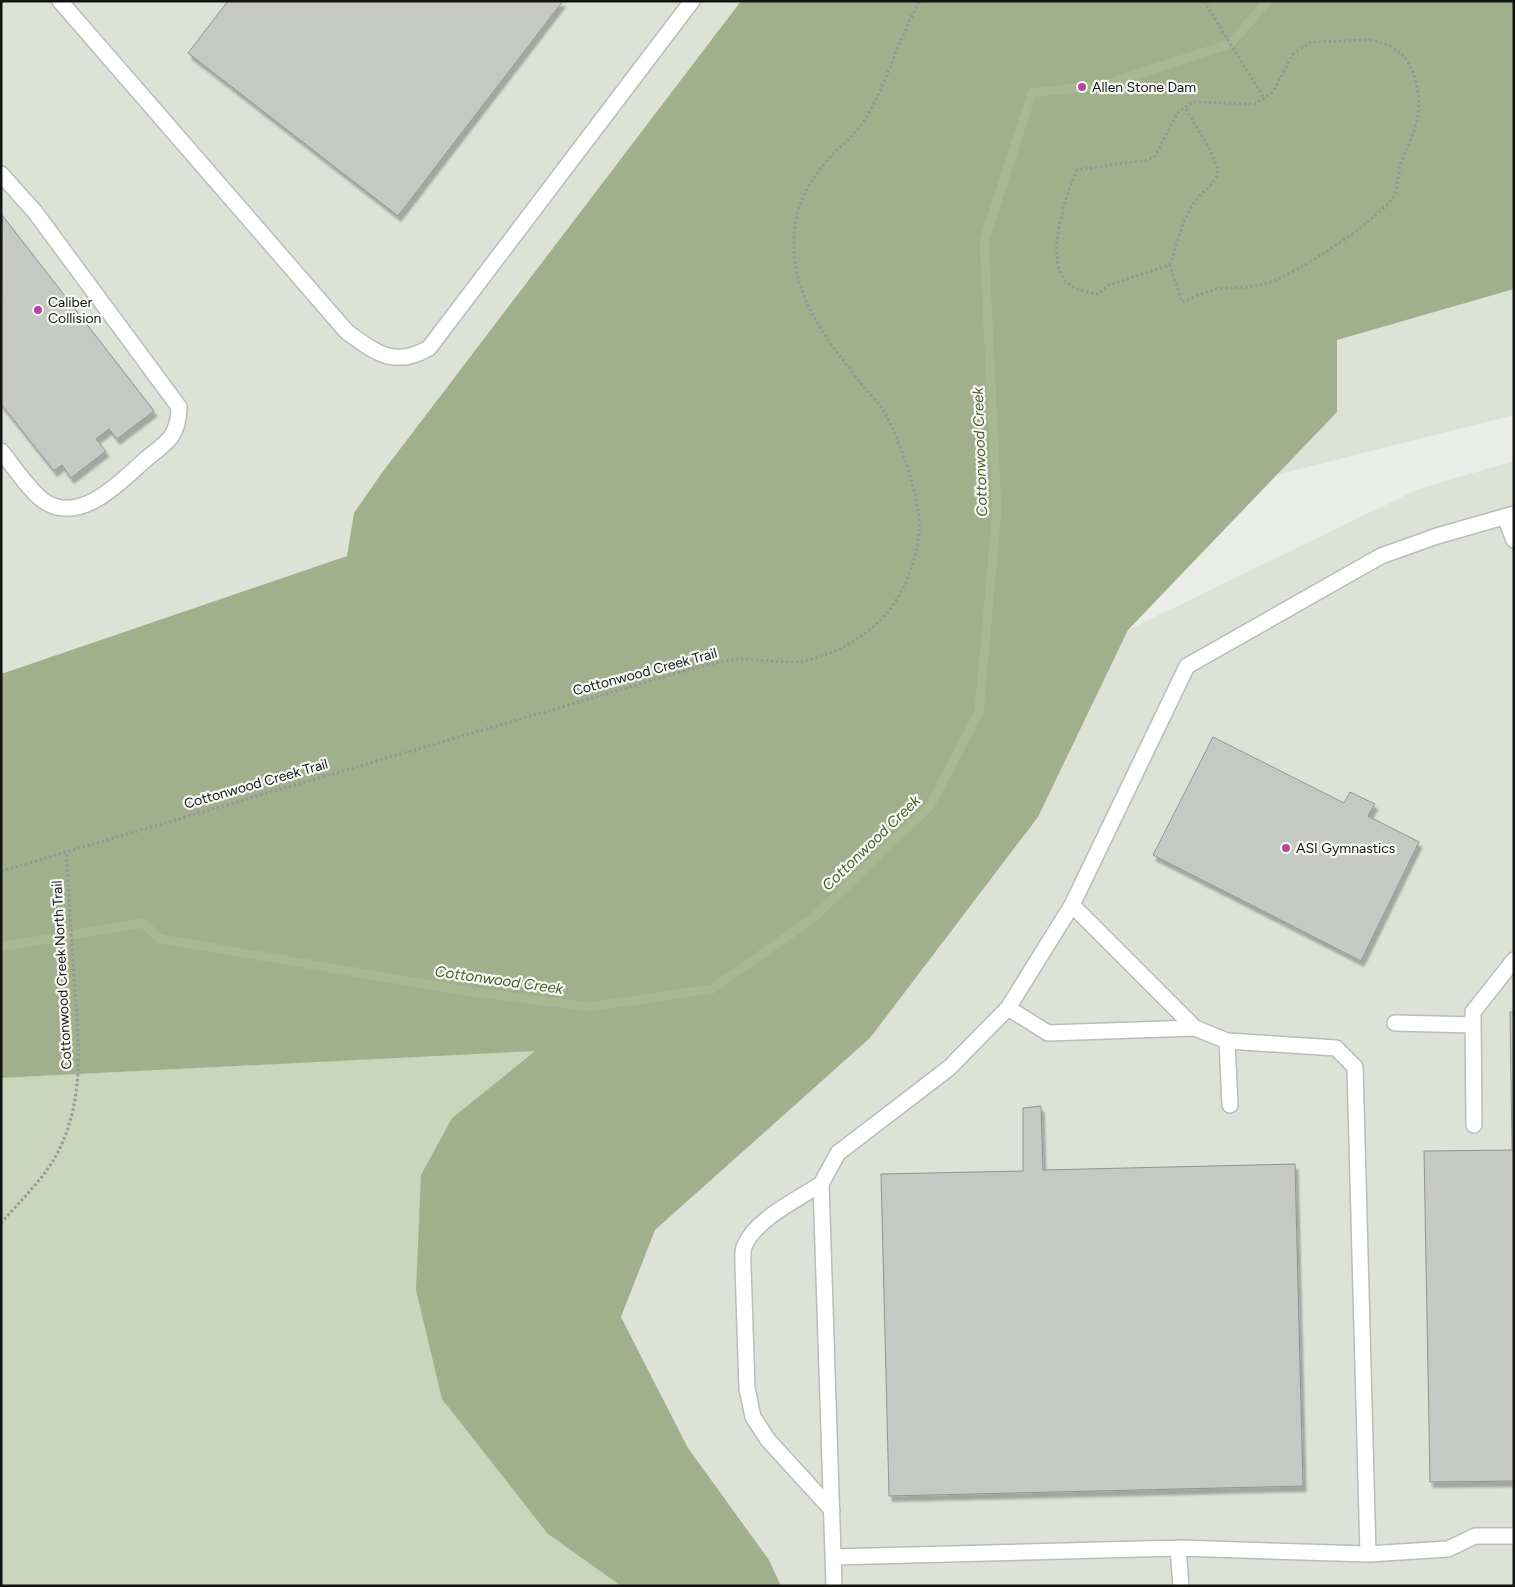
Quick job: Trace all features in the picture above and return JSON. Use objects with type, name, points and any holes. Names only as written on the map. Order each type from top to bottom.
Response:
[{"type":"lane","points":[[60,1],[347,332],[378,354],[413,357],[430,348],[692,1]]},
{"type":"lane","points":[[1,174],[35,212],[180,408],[179,419],[171,436],[110,492],[81,506],[65,507],[47,503],[34,491],[1,451]]},
{"type":"lane","points":[[834,1586],[822,1184],[838,1153],[949,1068],[1008,1008],[1072,905],[1187,666],[1381,556],[1437,536],[1509,515],[1514,540]]},
{"type":"lane","points":[[1072,905],[1195,1028],[1227,1041],[1336,1048],[1356,1066],[1368,1554]]},
{"type":"lane","points":[[1474,1126],[1473,1012],[1514,960]]},
{"type":"lane","points":[[1008,1008],[1048,1033],[1195,1028]]},
{"type":"lane","points":[[1395,1023],[1473,1025]]},
{"type":"lane","points":[[1227,1041],[1230,1106]]},
{"type":"lane","points":[[822,1184],[764,1222],[753,1234],[744,1249],[743,1266],[747,1388],[753,1418],[768,1440],[832,1510]]},
{"type":"lane","points":[[833,1557],[1178,1548],[1368,1554],[1448,1549],[1475,1536],[1514,1536]]},
{"type":"lane","points":[[1178,1548],[1182,1586]]},
{"type":"path","name":"Cottonwood Creek Trail","points":[[1,871],[705,665],[737,659],[802,661],[848,644],[872,628],[891,608],[907,582],[915,558],[920,530],[916,505],[905,462],[882,408],[833,348],[817,325],[805,300],[797,278],[794,235],[804,194],[813,179],[866,118],[920,1]]},
{"type":"path","points":[[1204,1],[1264,98]]},
{"type":"path","points":[[1170,265],[1108,285],[1098,294],[1079,290],[1068,284],[1061,275],[1057,239],[1070,186],[1077,170],[1147,160],[1155,156],[1178,112],[1185,107],[1193,102],[1255,104],[1273,92],[1293,54],[1311,42],[1370,40],[1385,42],[1397,49],[1411,68],[1418,92],[1419,108],[1416,128],[1401,163],[1394,198],[1364,224],[1285,277],[1253,287],[1216,290],[1182,302],[1170,265],[1186,217],[1195,200],[1214,183],[1218,169],[1212,154],[1185,107]]},
{"type":"path","name":"Cottonwood Creek North Trail","points":[[1,1222],[35,1184],[59,1150],[71,1121],[79,1084],[78,1024],[66,852]]},
{"type":"shaded area","points":[[1,1],[741,1],[381,474],[354,513],[347,556],[1,674]]},
{"type":"shaded area","points":[[1514,267],[1514,415],[1037,535],[1019,412]]},
{"type":"shaded area","points":[[1514,461],[1514,1586],[781,1586],[769,1560],[688,1448],[621,1317],[655,1230],[870,1038],[1038,817],[1128,630],[1418,489]]},
{"type":"green space","points":[[741,1],[1514,1],[1514,289],[1337,340],[1337,412],[1128,630],[1038,817],[870,1038],[655,1230],[621,1317],[688,1448],[769,1560],[781,1586],[621,1586],[548,1534],[442,1399],[416,1290],[421,1175],[452,1118],[535,1051],[1,1078],[1,674],[347,556],[354,513],[381,474]]},
{"type":"green space","points":[[536,1050],[452,1118],[548,1534],[621,1586],[1,1586],[1,1078]]},
{"type":"building","points":[[228,1],[563,1],[398,216],[188,53]]},
{"type":"building","name":"Caliber Collision","points":[[2,215],[154,411],[117,439],[109,429],[96,439],[106,451],[71,478],[62,465],[54,471],[1,404]]},
{"type":"building","name":"ASI Gymnastics","points":[[1213,737],[1344,803],[1350,792],[1375,804],[1368,816],[1419,842],[1361,961],[1153,855]]},
{"type":"building","points":[[1510,1012],[1514,1012],[1514,1481],[1430,1482],[1424,1151],[1512,1150]]},
{"type":"building","points":[[1041,1106],[1043,1170],[1295,1164],[1303,1486],[889,1496],[881,1174],[1023,1171],[1023,1108]]},
{"type":"waterway","name":"Cottonwood Creek","points":[[1,947],[143,923],[160,939],[473,992],[589,1007],[712,989],[812,919],[930,806],[979,712],[997,509],[984,241],[1032,93],[1104,85],[1230,44],[1268,1]]},
{"type":"place","name":"Allen Stone Dam","points":[[1082,87]]},
{"type":"place","name":"Caliber Collision","points":[[38,310]]},
{"type":"place","name":"ASI Gymnastics","points":[[1286,848]]}]
